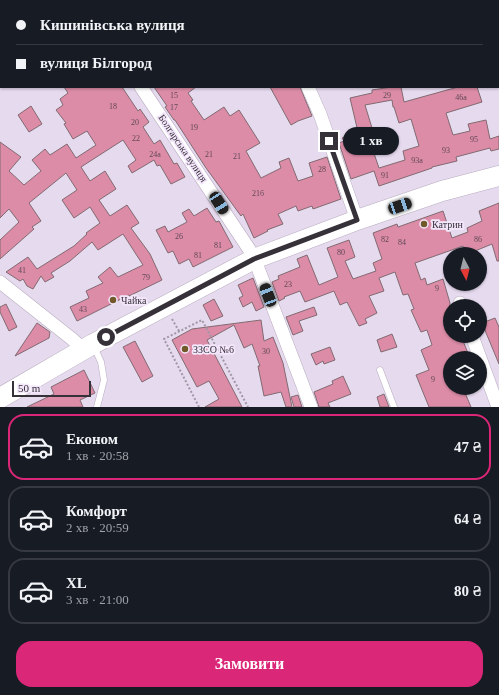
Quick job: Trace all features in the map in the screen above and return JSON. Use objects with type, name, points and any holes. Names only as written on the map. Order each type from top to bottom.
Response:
[{"type":"main road","points":[[0,398],[88,347],[254,259],[357,220],[442,191],[499,176]]},
{"type":"street","name":"Болгарська вулиця","points":[[142,88],[249,249],[289,347],[311,407]]},
{"type":"street","points":[[308,88],[320,114],[357,220]]},
{"type":"street","points":[[0,282],[72,339],[88,347]]},
{"type":"street","points":[[475,343],[498,407]]},
{"type":"lane","points":[[88,347],[101,362],[104,380],[97,407]]},
{"type":"lane","points":[[380,370],[394,407]]},
{"type":"path","points":[[170,314],[179,331]]},
{"type":"path","points":[[199,407],[164,339],[202,320],[248,407]]},
{"type":"building","points":[[65,88],[123,88],[138,111],[140,109],[149,122],[143,127],[154,144],[160,140],[174,164],[177,163],[185,177],[171,184],[160,165],[157,166],[154,160],[132,173],[128,166],[136,160],[123,140],[81,167],[90,181],[105,171],[116,189],[99,200],[110,216],[127,205],[139,223],[131,228],[150,254],[162,280],[77,321],[70,307],[89,298],[86,291],[103,283],[98,277],[110,267],[118,277],[143,265],[123,234],[98,250],[92,242],[70,261],[51,273],[54,277],[45,282],[41,276],[33,289],[27,286],[23,279],[20,281],[6,272],[28,257],[37,269],[74,246],[87,234],[86,233],[100,223],[90,207],[74,218],[62,200],[77,190],[66,173],[29,203],[41,221],[32,227],[34,229],[0,259],[0,240],[19,222],[9,209],[0,218],[0,142],[21,157],[9,171],[24,185],[41,171],[32,160],[45,149],[50,155],[67,144],[76,158],[96,145],[87,131],[73,139],[64,124],[66,123],[56,110],[63,105],[60,99],[68,93]]},
{"type":"building","points":[[155,88],[195,88],[188,93],[193,100],[191,101],[204,120],[224,107],[230,116],[239,110],[260,143],[246,151],[261,178],[281,168],[279,162],[289,158],[298,181],[313,176],[309,163],[327,157],[341,199],[313,209],[312,206],[298,211],[296,206],[278,214],[283,224],[267,230],[268,231],[254,238],[243,214],[241,216],[206,168],[165,107],[167,106]]},
{"type":"building","points":[[271,88],[300,88],[312,116],[291,125]]},
{"type":"building","points":[[401,88],[404,102],[454,88],[477,88],[482,102],[446,113],[453,135],[470,131],[468,124],[486,120],[490,139],[499,136],[499,149],[491,151],[490,148],[456,157],[457,161],[432,167],[379,186],[374,171],[351,179],[339,143],[344,141],[342,138],[358,132],[350,98],[372,93],[372,90]],"holes":[[[392,100],[399,123],[411,119],[419,146],[403,151],[405,160],[379,168],[366,130],[372,128],[365,105]]]},
{"type":"building","points":[[31,106],[42,124],[29,132],[18,115]]},
{"type":"building","points":[[499,203],[499,261],[497,261],[492,244],[485,247],[443,247],[443,253],[415,263],[421,280],[425,278],[427,285],[443,279],[443,291],[446,291],[449,299],[443,299],[443,343],[464,343],[467,351],[443,351],[443,395],[466,395],[471,407],[429,407],[416,375],[429,370],[421,350],[432,345],[427,330],[421,332],[411,310],[414,309],[408,294],[403,295],[395,272],[379,278],[384,291],[369,296],[377,313],[365,319],[367,323],[359,326],[347,302],[340,305],[334,291],[305,302],[300,291],[284,297],[285,298],[279,301],[272,282],[279,279],[278,276],[300,267],[297,259],[307,255],[319,285],[338,277],[327,248],[349,240],[355,257],[345,261],[353,279],[376,271],[373,263],[382,259],[373,233],[397,224],[398,227],[443,211],[452,238],[468,232],[467,228],[482,221],[479,211]]},
{"type":"building","points":[[207,208],[216,222],[219,221],[233,247],[193,267],[189,259],[179,264],[173,251],[168,253],[156,230],[165,226],[168,232],[187,222],[182,213],[189,209],[194,216]]},
{"type":"building","points":[[253,278],[264,307],[256,311],[252,302],[243,307],[239,298],[243,296],[238,285]]},
{"type":"building","points":[[214,299],[223,316],[211,321],[203,305]]},
{"type":"building","points":[[6,304],[17,327],[9,331],[0,312],[0,307]]},
{"type":"building","points":[[314,307],[317,315],[299,321],[303,331],[293,335],[286,317]]},
{"type":"building","points":[[495,318],[499,327],[499,364],[487,335],[487,321]]},
{"type":"building","points":[[261,320],[264,341],[273,337],[283,363],[292,407],[286,407],[281,392],[264,396],[258,366],[260,366],[252,344],[244,348],[234,325],[207,340],[242,407],[205,407],[219,399],[209,381],[197,387],[172,340],[192,329]]},
{"type":"building","points":[[37,323],[50,332],[49,338],[15,356]]},
{"type":"building","points":[[392,334],[397,347],[381,352],[377,340]]},
{"type":"building","points":[[135,341],[153,376],[142,382],[123,347]]},
{"type":"building","points":[[330,347],[335,360],[324,364],[323,361],[316,365],[311,354]]},
{"type":"building","points":[[84,370],[95,393],[80,400],[83,407],[27,407],[54,394],[51,387]]},
{"type":"building","points":[[343,376],[351,394],[328,403],[330,407],[319,407],[314,392],[333,384],[332,381]]},
{"type":"building","points":[[384,394],[389,407],[380,407],[377,397]]},
{"type":"building","points":[[298,395],[302,407],[294,407],[291,397]]},
{"type":"place","name":"Катрин","points":[[424,224]]},
{"type":"place","name":"Чайка","points":[[113,300]]},
{"type":"place","name":"ЗЗСО №6","points":[[185,349]]},
{"type":"route","points":[[106,337],[254,259],[357,220],[329,141]]}]
